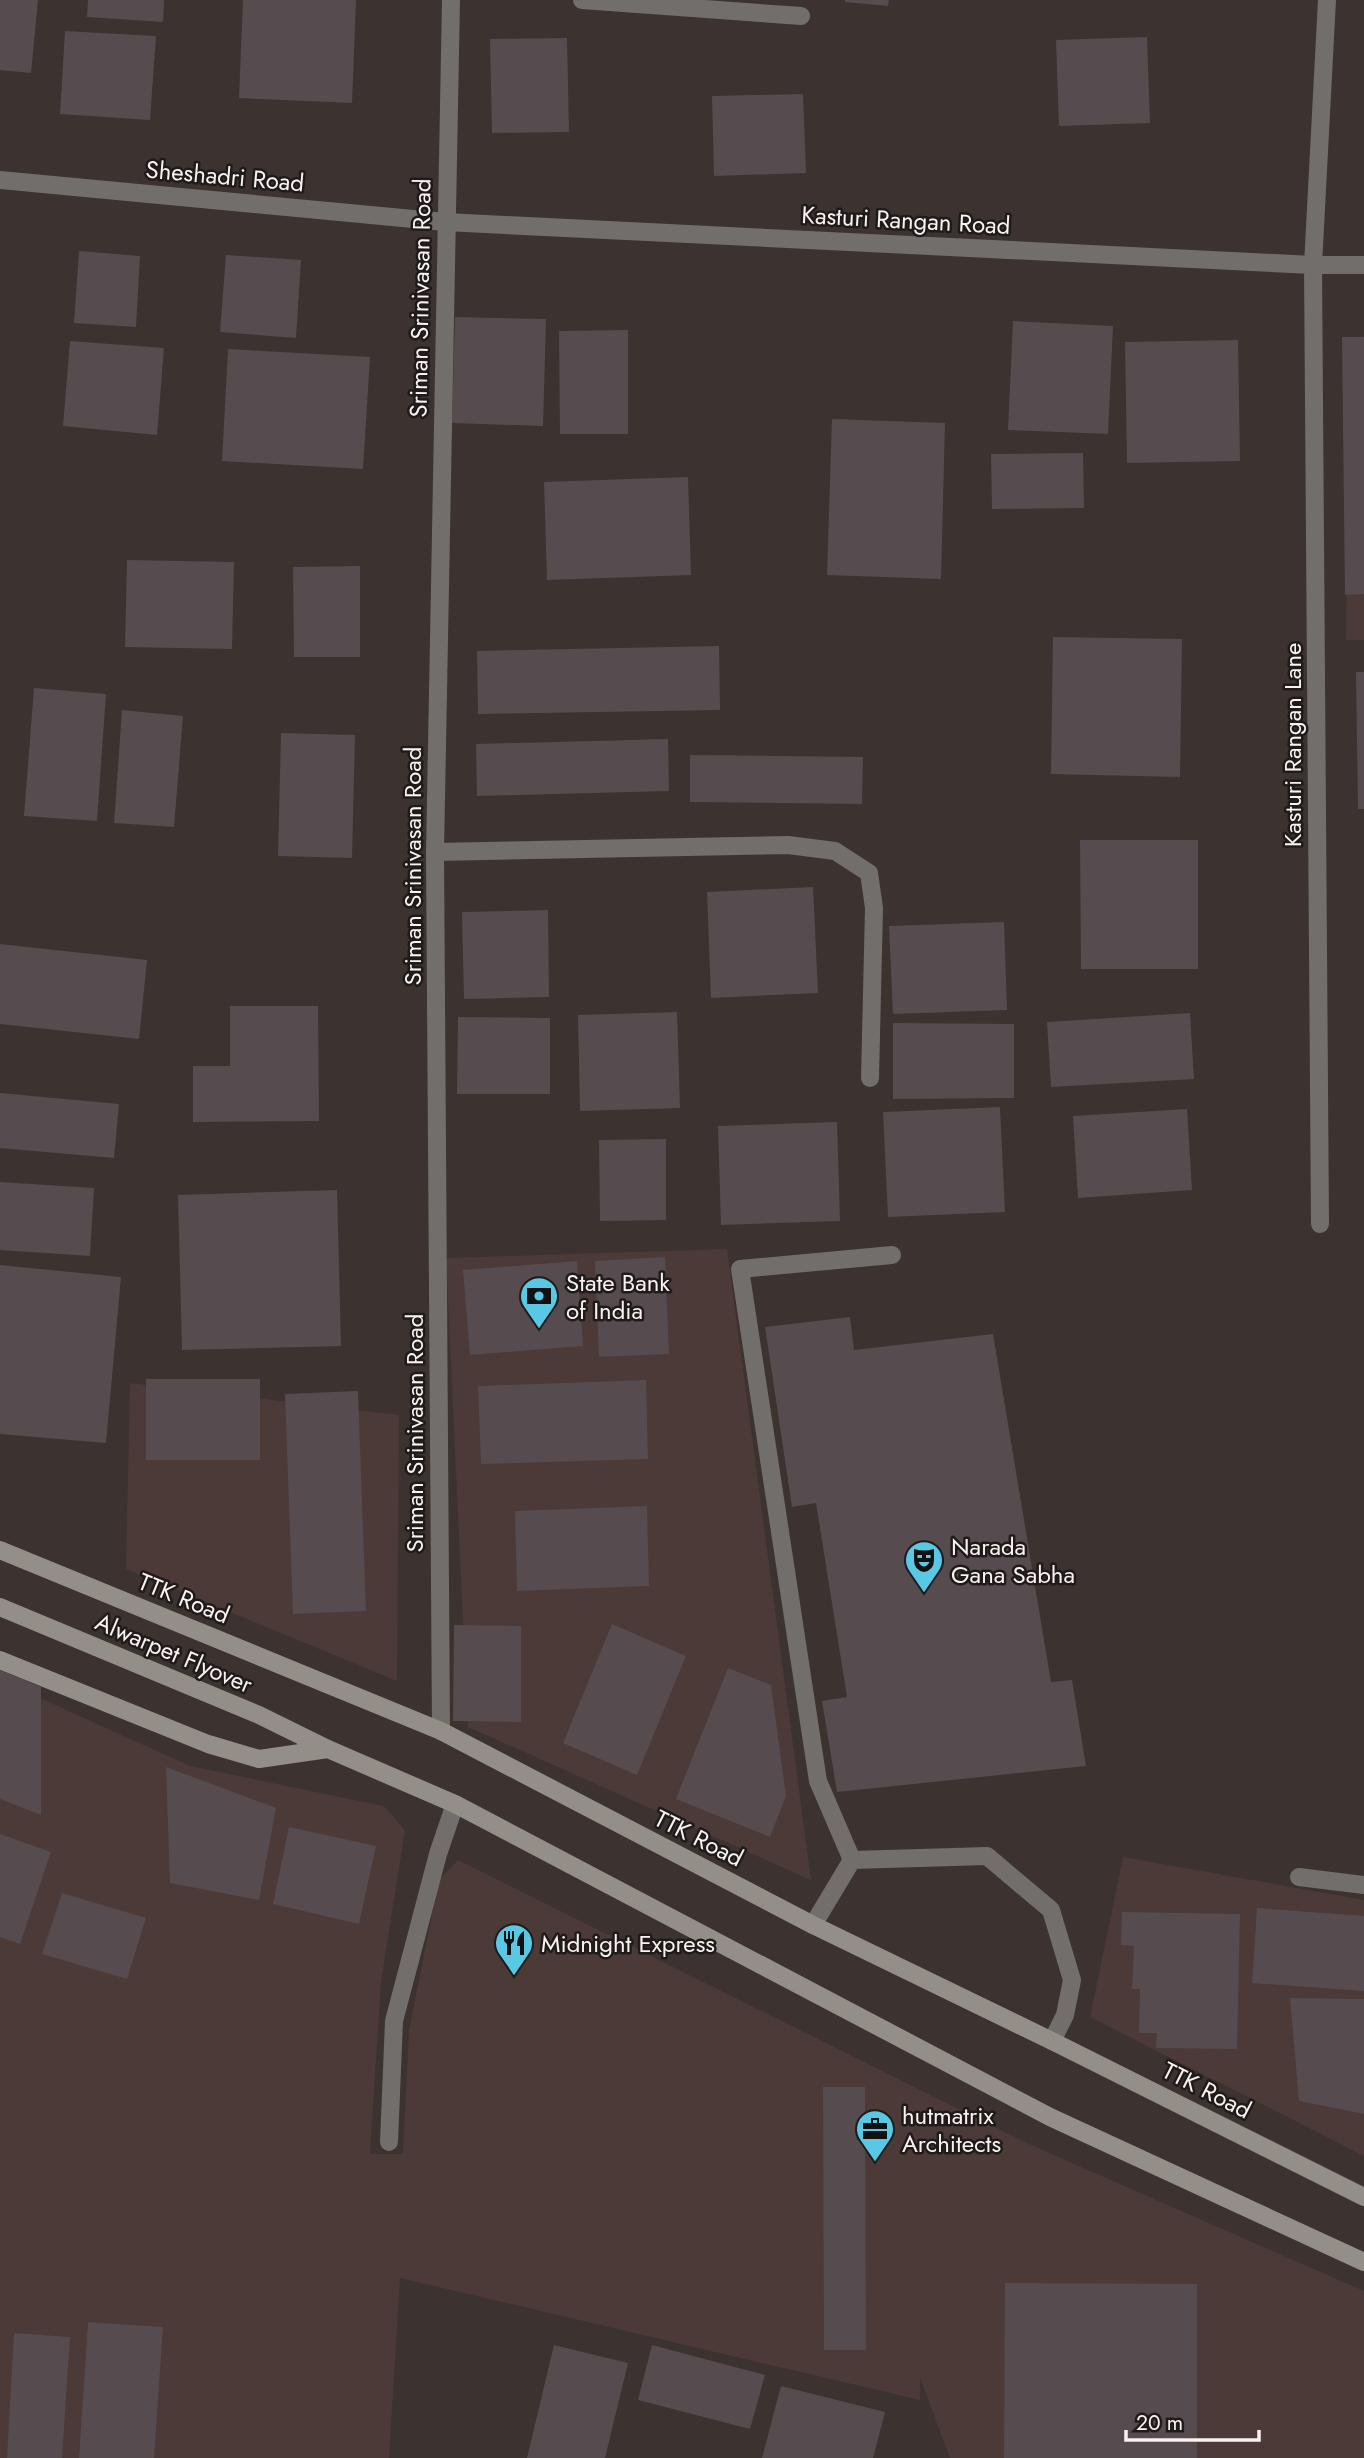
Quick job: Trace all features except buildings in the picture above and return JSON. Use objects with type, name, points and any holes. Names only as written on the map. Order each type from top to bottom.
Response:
[{"type":"main road","name":"TTK Road","points":[[0,1550],[441,1731],[813,1925],[1052,2040],[1364,2197]]},
{"type":"main road","name":"Alwarpet Flyover","points":[[0,1607],[259,1715],[328,1749]]},
{"type":"main road","points":[[0,1660],[208,1744],[259,1759],[328,1749],[455,1804],[1050,2117],[1364,2262]]},
{"type":"street","name":"Sriman Srinivasan Road","points":[[441,1731],[435,852],[451,0]]},
{"type":"street","points":[[582,0],[801,16]]},
{"type":"street","name":"Kasturi Rangan Lane","points":[[1320,1224],[1313,265],[1327,0]]},
{"type":"street","name":"Sheshadri Road","points":[[0,180],[445,222]]},
{"type":"street","name":"Kasturi Rangan Road","points":[[445,222],[1313,265],[1364,265]]},
{"type":"street","points":[[435,852],[788,845],[835,850],[869,873],[871,885],[874,908],[870,1078]]},
{"type":"street","points":[[852,1860],[818,1781],[740,1269],[892,1255]]},
{"type":"street","points":[[389,2142],[394,2021],[438,1854],[455,1804]]},
{"type":"street","points":[[852,1860],[987,1856],[1051,1910],[1072,1980],[1065,2015],[1052,2040]]},
{"type":"street","points":[[813,1925],[852,1860]]},
{"type":"street","points":[[1299,1877],[1364,1885]]},
{"type":"shaded area","points":[[1364,336],[1364,640],[1346,640],[1349,349]]},
{"type":"shaded area","points":[[727,1249],[811,1880],[468,1727],[446,1258]]},
{"type":"shaded area","points":[[130,1383],[399,1415],[397,1681],[126,1569]]},
{"type":"shaded area","points":[[0,1680],[190,1766],[384,1806],[405,1830],[381,1982],[370,2154],[403,2154],[409,2030],[439,1880],[458,1860],[1029,2144],[1364,2291],[1364,2458],[950,2458],[920,2378],[920,2400],[400,2278],[389,2458],[0,2458]]},
{"type":"shaded area","points":[[1123,1857],[1364,1900],[1364,2156],[1090,2017]]},
{"type":"place","name":"State Bank of India","points":[[539,1330]]},
{"type":"place","name":"Narada Gana Sabha","points":[[924,1594]]},
{"type":"place","name":"Midnight Express","points":[[514,1977]]},
{"type":"place","name":"hutmatrix Architects","points":[[875,2163]]}]
